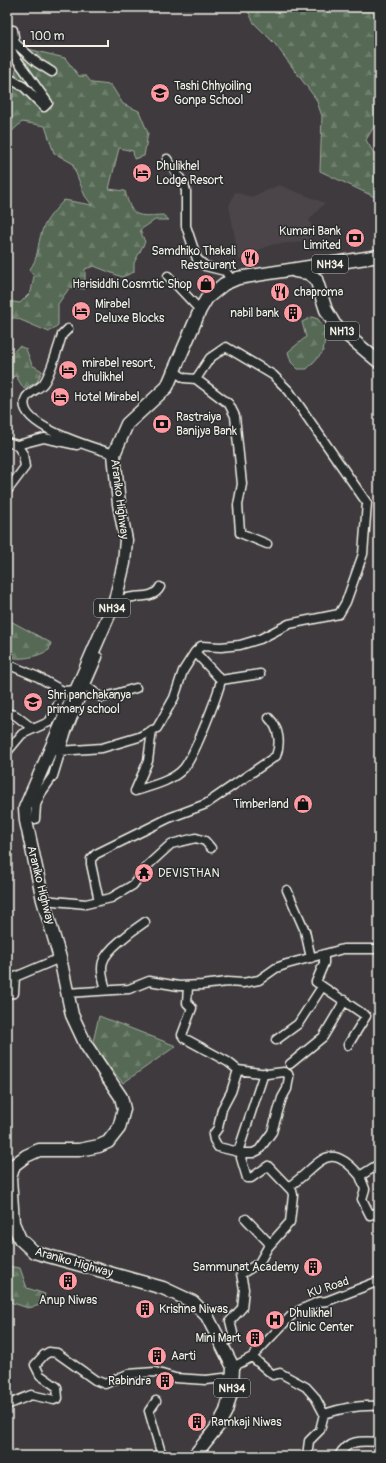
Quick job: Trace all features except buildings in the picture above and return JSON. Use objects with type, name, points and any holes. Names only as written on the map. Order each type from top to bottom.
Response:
[{"type":"highway","name":"Araniko Highway","points":[[194,1456],[218,1426],[226,1411],[232,1389],[232,1372],[222,1343],[207,1316],[197,1305],[187,1298],[163,1288],[34,1252],[25,1244],[16,1232],[12,1216],[10,1185],[14,1165],[26,1156],[39,1150],[79,1150],[99,1146],[113,1136],[123,1118],[123,1102],[121,1097],[86,1045],[72,1015],[60,958],[43,900],[26,821],[25,808],[56,748],[81,690],[115,601],[124,563],[126,540],[119,504],[114,454],[127,424],[167,387],[200,310],[212,293],[232,280],[280,270],[379,256]]},
{"type":"highway","points":[[320,289],[323,275],[327,269],[336,263]]},
{"type":"highway","name":"NH13","points":[[280,270],[308,273],[316,279],[326,310],[336,325],[379,362]]},
{"type":"street","points":[[7,33],[8,30],[13,30],[15,43],[36,62],[52,72]]},
{"type":"street","points":[[7,38],[13,54],[48,103],[44,107],[24,87],[7,77]]},
{"type":"street","points":[[167,159],[184,184],[186,190],[186,226],[197,259],[205,266],[225,271],[232,280]]},
{"type":"street","points":[[168,276],[200,310]]},
{"type":"street","points":[[68,329],[62,335],[44,383],[27,396],[24,406],[28,414],[40,425],[86,446]]},
{"type":"street","points":[[35,819],[36,805],[41,793],[53,776],[56,748],[102,748],[139,737],[157,728],[174,698],[182,671],[201,646],[221,647],[240,645],[260,639],[289,624],[339,614],[346,602],[363,554],[367,503],[289,391],[273,375],[226,347],[210,358],[196,379]]},
{"type":"street","points":[[174,371],[184,378],[196,379],[229,404],[235,416],[242,484],[238,506],[240,534],[267,544]]},
{"type":"street","points":[[7,442],[17,445],[44,438],[86,446],[114,454]]},
{"type":"street","points":[[7,491],[25,467],[23,454],[17,445]]},
{"type":"street","points":[[115,601],[127,598],[149,596],[158,592],[160,587]]},
{"type":"street","points":[[195,652],[221,680]]},
{"type":"street","points":[[81,690],[98,657]]},
{"type":"street","points":[[7,664],[38,677],[64,691],[81,690],[102,698],[136,688]]},
{"type":"street","points":[[221,680],[260,674]]},
{"type":"street","points":[[152,730],[148,761],[135,791],[167,780],[184,768],[211,709],[221,680]]},
{"type":"street","points":[[7,752],[16,739],[32,728],[49,722],[56,712],[64,691]]},
{"type":"street","points":[[7,713],[16,715],[32,728]]},
{"type":"street","points":[[99,901],[91,859],[96,854],[169,818],[206,804],[276,756],[279,748],[277,731],[275,724],[269,718]]},
{"type":"street","points":[[43,900],[86,904],[110,898],[133,885],[147,866],[171,844],[196,838],[205,841],[211,848]]},
{"type":"street","points":[[287,890],[305,931],[311,958]]},
{"type":"street","points":[[106,990],[101,974],[101,965],[106,954],[129,932],[145,922]]},
{"type":"street","points":[[67,993],[129,989],[149,981],[168,985],[188,986],[227,982],[243,983],[259,980],[276,968],[343,949],[379,949]]},
{"type":"street","points":[[324,954],[324,963],[316,982],[366,1016],[348,1045]]},
{"type":"street","points":[[7,994],[14,993],[15,977],[60,958]]},
{"type":"street","points":[[188,986],[187,1003],[192,1008],[182,1035],[192,1044],[228,1062],[238,1070],[288,1074],[287,1089],[282,1098],[272,1132],[266,1143],[253,1154],[240,1153],[218,1147],[213,1135],[218,1128],[222,1109],[231,1092],[238,1070]]},
{"type":"street","points":[[276,1040],[298,1024],[322,986]]},
{"type":"street","points":[[290,1064],[323,1036],[344,1000]]},
{"type":"street","points":[[222,1343],[232,1338],[233,1333],[230,1321],[242,1308],[244,1289],[241,1274],[259,1263],[270,1244],[290,1222],[293,1195],[288,1187],[268,1166],[251,1178],[247,1178],[240,1153],[264,1073]]},
{"type":"street","points":[[288,1187],[302,1178],[311,1168],[328,1157],[334,1157],[348,1162],[360,1176],[364,1189],[362,1199],[370,1215],[379,1212]]},
{"type":"street","points":[[360,1176],[379,1164]]},
{"type":"street","points":[[246,1220],[270,1244]]},
{"type":"street","name":"KU Road","points":[[7,1405],[31,1395],[54,1400],[58,1398],[57,1387],[40,1375],[35,1365],[41,1357],[49,1352],[62,1355],[95,1380],[105,1384],[128,1374],[154,1372],[175,1378],[206,1380],[232,1372],[252,1357],[291,1316],[300,1310],[318,1302],[327,1301],[379,1281]]},
{"type":"street","points":[[252,1357],[273,1375],[280,1373],[306,1388],[315,1397],[324,1414],[320,1430],[309,1441],[307,1456]]},
{"type":"street","points":[[156,1401],[149,1411],[162,1456]]},
{"type":"street","points":[[324,1414],[337,1410],[367,1405],[379,1406]]},
{"type":"street","points":[[339,1456],[342,1448],[353,1442],[379,1442]]},
{"type":"shaded area","points":[[279,185],[325,203],[309,220],[311,224],[311,239],[295,243],[274,244],[254,252],[244,252],[245,259],[239,260],[229,206],[235,192],[251,197]]},
{"type":"green space","points":[[246,7],[379,7],[379,118],[366,140],[375,155],[379,156],[379,199],[320,171],[322,116],[316,99],[275,44],[254,23]]},
{"type":"green space","points":[[24,48],[65,58],[79,76],[86,76],[92,83],[111,85],[123,104],[139,111],[148,133],[144,156],[134,159],[133,151],[119,148],[109,189],[125,191],[130,207],[137,214],[147,216],[163,215],[169,220],[155,220],[140,230],[145,242],[134,263],[134,272],[122,277],[94,266],[85,269],[85,289],[70,287],[58,304],[58,325],[49,332],[16,318],[7,318],[7,301],[20,303],[31,292],[34,276],[29,270],[35,261],[40,236],[49,218],[64,200],[92,205],[85,196],[72,163],[54,153],[45,126],[22,122],[10,133],[7,133],[7,100],[13,98],[16,69],[24,60]]},
{"type":"green space","points":[[312,317],[318,319],[326,331],[323,352],[307,369],[298,369],[291,362],[288,352],[306,337],[302,322]]},
{"type":"green space","points":[[19,346],[26,349],[32,365],[42,371],[37,382],[24,389],[16,376],[7,378],[7,359]]},
{"type":"green space","points":[[7,619],[51,643],[49,650],[28,658],[7,656]]},
{"type":"green space","points":[[99,1016],[176,1046],[123,1083],[92,1046]]},
{"type":"green space","points":[[7,1266],[20,1268],[27,1288],[45,1294],[41,1305],[28,1308],[7,1301]]},
{"type":"place","name":"Tashi Chhyoiling Gonpa School","points":[[160,93]]},
{"type":"place","name":"Dhulikhel Lodge Resort","points":[[142,173]]},
{"type":"place","name":"Kumari Bank Limited","points":[[355,238]]},
{"type":"place","name":"Samdhiko Thakali Restaurant","points":[[250,258]]},
{"type":"place","name":"Harisiddhi Cosmtic Shop","points":[[206,284]]},
{"type":"place","name":"chaproma","points":[[280,292]]},
{"type":"place","name":"Mirabel Deluxe Blocks","points":[[81,311]]},
{"type":"place","name":"nabil bank","points":[[293,313]]},
{"type":"place","name":"mirabel resort, dhulikhel","points":[[68,370]]},
{"type":"place","name":"Hotel Mirabel","points":[[60,397]]},
{"type":"place","name":"Rastraiya Banijya Bank","points":[[162,424]]},
{"type":"place","name":"Shri panchakanya primary school","points":[[33,702]]},
{"type":"place","name":"Timberland","points":[[303,804]]},
{"type":"place","name":"DEVISTHAN","points":[[144,873]]},
{"type":"place","name":"Sammunat Academy","points":[[313,1267]]},
{"type":"place","name":"Anup Niwas","points":[[68,1281]]},
{"type":"place","name":"Krishna Niwas","points":[[145,1309]]},
{"type":"place","name":"Dhulikhel Clinic Center","points":[[275,1320]]},
{"type":"place","name":"Mini Mart","points":[[255,1338]]},
{"type":"place","name":"Aarti","points":[[157,1356]]},
{"type":"place","name":"Rabindra","points":[[165,1381]]},
{"type":"place","name":"Ramkaji Niwas","points":[[197,1422]]}]
